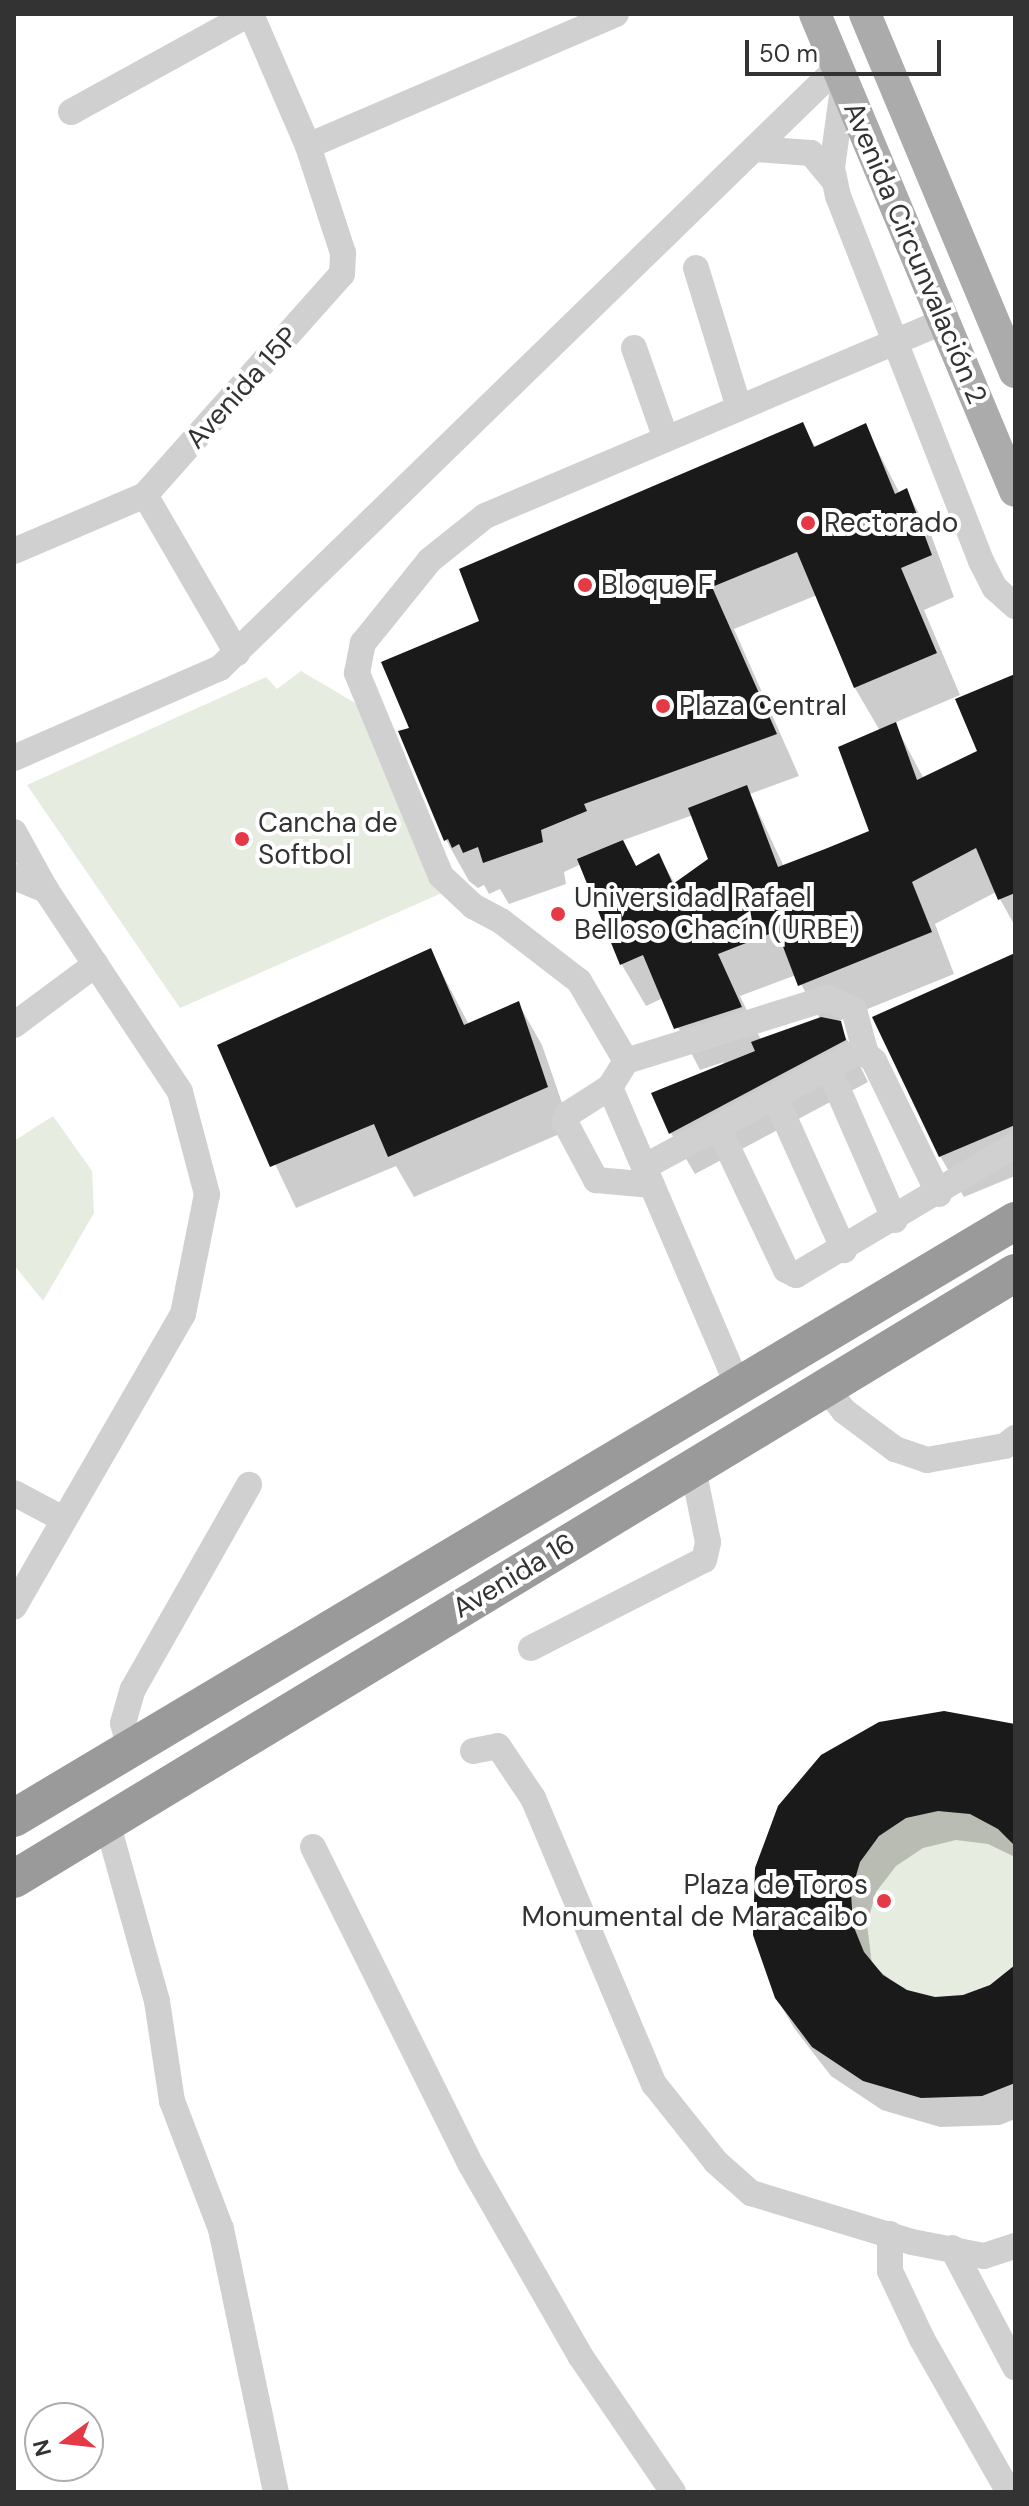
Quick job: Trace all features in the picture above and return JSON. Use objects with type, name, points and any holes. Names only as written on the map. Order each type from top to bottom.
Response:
[{"type":"highway","name":"Avenida 16","points":[[14,1818],[1015,1221]]},
{"type":"highway","name":"Avenida 16","points":[[14,1879],[1015,1273]]},
{"type":"main road","name":"Avenida Circunvalación 2","points":[[815,14],[1015,491]]},
{"type":"main road","name":"Avenida Circunvalación 2","points":[[865,14],[1015,372]]},
{"type":"street","points":[[71,112],[250,14]]},
{"type":"street","name":"Avenida 15P","points":[[14,551],[145,495],[342,274],[343,253],[308,146],[250,14]]},
{"type":"street","points":[[308,146],[616,14]]},
{"type":"street","points":[[14,758],[220,668],[755,149],[841,74]]},
{"type":"street","points":[[832,178],[841,74]]},
{"type":"street","points":[[755,149],[811,153],[832,178],[981,561],[995,588],[1015,606]]},
{"type":"street","points":[[696,268],[739,408]]},
{"type":"street","points":[[626,1061],[579,981],[501,921],[473,906],[441,876],[357,673],[363,643],[430,560],[485,516],[944,321]]},
{"type":"street","points":[[634,348],[666,439]]},
{"type":"street","points":[[145,495],[237,653]]},
{"type":"street","points":[[14,832],[46,890],[180,1092],[207,1194],[183,1314],[14,1607]]},
{"type":"street","points":[[14,877],[46,890]]},
{"type":"street","points":[[14,1025],[96,964]]},
{"type":"street","points":[[866,1054],[853,1054],[718,1127],[648,1176],[596,1180],[565,1122],[568,1114],[610,1087],[626,1061],[828,998],[854,1010],[866,1054],[874,1061],[939,1194]]},
{"type":"street","points":[[828,1067],[895,1220]]},
{"type":"street","points":[[610,1087],[738,1386]]},
{"type":"street","points":[[775,1097],[844,1250]]},
{"type":"street","points":[[718,1127],[786,1270],[796,1275],[939,1194],[1015,1145]]},
{"type":"street","points":[[826,1388],[844,1411],[895,1449],[927,1460],[1005,1446],[1015,1438]]},
{"type":"street","points":[[531,1648],[704,1560],[708,1542],[693,1468]]},
{"type":"street","points":[[130,1749],[123,1723],[133,1689],[249,1485]]},
{"type":"street","points":[[14,1493],[63,1519]]},
{"type":"street","points":[[473,1751],[498,1746],[533,1798],[654,2084],[682,2125],[751,2193],[890,2234],[984,2256],[1015,2246]]},
{"type":"street","points":[[107,1822],[157,2001],[172,2101],[221,2229],[276,2492]]},
{"type":"street","points":[[313,1847],[471,2165],[581,2357],[673,2492]]},
{"type":"street","points":[[890,2234],[890,2271],[922,2339],[1009,2492]]},
{"type":"street","points":[[952,2248],[1015,2367]]},
{"type":"shaded area","name":"Cancha de Softbol","points":[[301,671],[362,707],[442,893],[180,1008],[27,785],[266,677],[277,689]]},
{"type":"shaded area","points":[[53,1116],[92,1171],[94,1213],[43,1301],[14,1265],[14,1141]]},
{"type":"shaded area","name":"Plaza de Toros Monumental de Maracaibo","points":[[944,1711],[1015,1726],[1015,2083],[982,2096],[812,2047],[775,1998],[753,1935],[755,1868],[778,1806],[821,1755]]},
{"type":"building","points":[[803,422],[814,447],[866,423],[895,494],[907,488],[932,555],[901,568],[937,653],[854,688],[797,552],[712,587],[777,734],[584,804],[587,811],[541,830],[543,842],[483,863],[478,847],[463,853],[459,844],[452,848],[448,839],[444,841],[398,731],[409,728],[381,662],[479,621],[459,569]]},
{"type":"building","points":[[1015,674],[1015,893],[998,900],[976,848],[912,882],[932,932],[798,986],[777,931],[718,954],[742,1007],[674,1029],[643,955],[620,965],[577,859],[623,840],[636,866],[659,853],[673,884],[708,859],[688,808],[747,785],[778,867],[869,831],[838,747],[896,722],[917,780],[977,751],[955,699]]},
{"type":"building","points":[[431,948],[464,1025],[519,1001],[548,1087],[388,1157],[374,1124],[270,1167],[217,1045]]},
{"type":"building","points":[[1015,953],[1015,1125],[939,1157],[872,1017]]},
{"type":"building","points":[[821,1017],[841,1021],[846,1040],[669,1134],[651,1093],[755,1051],[751,1042]]},
{"type":"building","name":"Plaza de Toros Monumental de Maracaibo","points":[[944,1711],[1015,1724],[1015,1846],[998,1829],[970,1814],[938,1811],[906,1818],[879,1836],[860,1862],[851,1893],[853,1925],[864,1952],[883,1975],[907,1990],[935,1997],[963,1995],[990,1985],[1015,1965],[1015,2083],[982,2096],[921,2098],[863,2081],[812,2047],[775,1998],[753,1935],[755,1868],[778,1806],[821,1755],[879,1722]]},
{"type":"place","name":"Rectorado","points":[[808,523]]},
{"type":"place","name":"Bloque F","points":[[585,585]]},
{"type":"place","name":"Plaza Central","points":[[663,706]]},
{"type":"place","name":"Cancha de Softbol","points":[[242,839]]},
{"type":"place","name":"Universidad Rafael Belloso Chacín (URBE)","points":[[558,914]]},
{"type":"place","name":"Plaza de Toros Monumental de Maracaibo","points":[[884,1901]]}]
